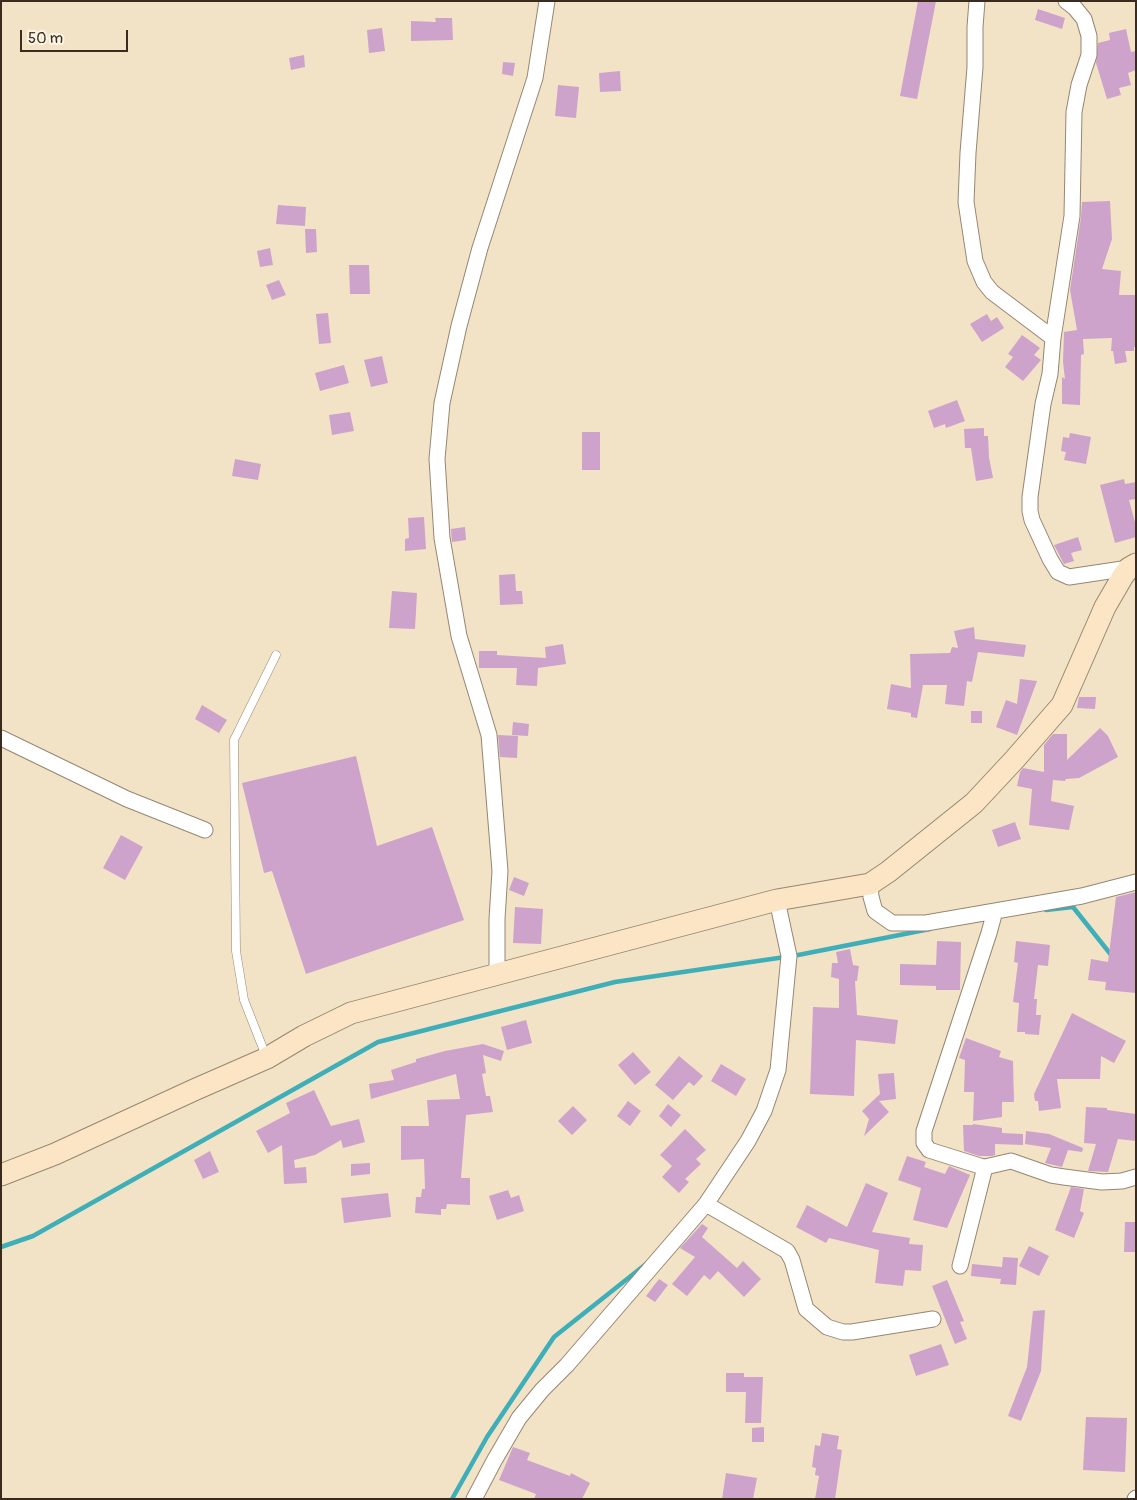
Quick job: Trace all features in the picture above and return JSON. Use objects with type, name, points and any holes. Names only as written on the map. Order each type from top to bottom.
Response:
[{"type":"street","points":[[497,974],[497,919],[500,871],[489,735],[459,636],[442,538],[437,459],[442,403],[459,326],[480,248],[535,78],[546,1]]},
{"type":"street","points":[[977,1],[975,67],[966,202],[975,261],[984,282],[992,292],[1053,338]]},
{"type":"street","points":[[1066,1],[1084,19],[1090,36],[1089,55],[1079,84],[1074,112],[1072,216],[1053,338],[1050,374],[1043,404],[1030,497],[1032,520],[1058,572],[1069,577],[1132,566]]},
{"type":"street","points":[[1,1176],[56,1154],[267,1058],[304,1036],[351,1013],[777,900],[870,884],[888,872],[974,803],[1062,705],[1105,607],[1132,566]]},
{"type":"street","points":[[1,738],[127,799],[204,830]]},
{"type":"street","points":[[870,884],[871,898],[875,911],[892,923],[926,923],[1082,896],[1136,882]]},
{"type":"street","points":[[474,1499],[519,1418],[661,1258],[706,1204],[748,1141],[764,1111],[778,1070],[789,956],[777,900]]},
{"type":"street","points":[[995,911],[922,1137],[924,1143],[929,1150],[984,1167],[1011,1161],[1052,1175],[1102,1182],[1136,1177]]},
{"type":"street","points":[[960,1266],[984,1167]]},
{"type":"street","points":[[706,1204],[787,1251],[792,1260],[806,1309],[827,1327],[843,1332],[852,1332],[933,1319]]},
{"type":"lane","points":[[267,1058],[260,1046],[244,1000],[236,951],[234,740],[276,656]]},
{"type":"building","points":[[918,1],[936,1],[917,99],[900,96]]},
{"type":"building","points":[[1038,9],[1065,18],[1062,29],[1035,20]]},
{"type":"building","points":[[435,18],[452,18],[453,40],[411,41],[411,21],[436,22]]},
{"type":"building","points":[[382,28],[385,51],[369,53],[367,30]]},
{"type":"building","points":[[1126,29],[1131,52],[1136,51],[1136,70],[1128,73],[1131,85],[1119,88],[1121,95],[1107,99],[1096,63],[1098,43],[1110,40],[1109,33]]},
{"type":"building","points":[[304,55],[305,67],[291,70],[289,58]]},
{"type":"building","points":[[503,62],[515,63],[513,76],[502,74]]},
{"type":"building","points":[[620,71],[621,91],[600,92],[599,73]]},
{"type":"building","points":[[558,85],[579,87],[576,118],[555,116]]},
{"type":"building","points":[[1110,201],[1112,239],[1102,269],[1121,271],[1119,295],[1136,295],[1136,347],[1134,347],[1134,351],[1125,351],[1127,362],[1115,364],[1113,351],[1111,351],[1112,338],[1083,339],[1084,354],[1081,355],[1080,405],[1062,404],[1062,377],[1065,379],[1063,362],[1064,332],[1077,330],[1070,290],[1082,202]]},
{"type":"building","points":[[278,205],[306,207],[305,226],[276,224]]},
{"type":"building","points":[[305,229],[316,229],[317,252],[306,253]]},
{"type":"building","points":[[270,248],[273,265],[260,267],[257,251]]},
{"type":"building","points":[[349,265],[369,265],[370,294],[350,294]]},
{"type":"building","points":[[279,280],[286,295],[272,300],[266,285]]},
{"type":"building","points":[[328,313],[331,343],[319,344],[316,314]]},
{"type":"building","points":[[987,314],[991,321],[997,317],[1004,328],[982,342],[970,324]]},
{"type":"building","points":[[1022,335],[1040,348],[1034,355],[1041,360],[1023,381],[1005,367],[1013,357],[1008,354]]},
{"type":"building","points":[[382,356],[388,383],[371,387],[364,360]]},
{"type":"building","points":[[344,365],[349,383],[320,391],[315,373]]},
{"type":"building","points":[[957,400],[965,421],[946,428],[945,424],[934,428],[928,411]]},
{"type":"building","points":[[350,412],[354,431],[332,435],[329,415]]},
{"type":"building","points":[[984,428],[984,436],[988,436],[993,478],[976,481],[971,448],[965,448],[964,429]]},
{"type":"building","points":[[582,432],[600,432],[600,470],[582,470]]},
{"type":"building","points":[[1070,433],[1091,437],[1086,464],[1064,460],[1066,452],[1061,451],[1063,437],[1069,438]]},
{"type":"building","points":[[235,459],[261,464],[258,480],[232,476]]},
{"type":"building","points":[[1124,479],[1125,484],[1136,482],[1136,499],[1129,500],[1136,526],[1136,537],[1115,543],[1100,485]]},
{"type":"building","points":[[424,517],[426,549],[405,551],[405,539],[409,538],[408,518]]},
{"type":"building","points":[[465,527],[466,540],[452,542],[451,529]]},
{"type":"building","points":[[1078,537],[1082,550],[1071,553],[1074,561],[1064,564],[1054,545]]},
{"type":"building","points":[[515,574],[516,591],[522,591],[523,604],[500,605],[499,575]]},
{"type":"building","points":[[392,591],[417,593],[415,629],[389,628]]},
{"type":"building","points":[[974,627],[975,639],[1026,645],[1024,657],[978,652],[972,682],[967,681],[964,706],[945,704],[947,685],[923,685],[917,718],[911,717],[911,713],[887,709],[891,684],[911,688],[910,654],[950,653],[952,647],[958,648],[954,631]]},
{"type":"building","points":[[563,644],[566,664],[538,668],[537,686],[516,685],[517,668],[479,668],[479,651],[497,651],[497,655],[546,658],[545,647]]},
{"type":"building","points":[[1020,679],[1037,681],[1017,735],[996,727],[1006,700],[1017,704]]},
{"type":"building","points":[[1079,697],[1096,697],[1095,709],[1077,708]]},
{"type":"building","points":[[202,705],[227,720],[219,733],[195,719]]},
{"type":"building","points":[[971,711],[982,711],[982,723],[971,723]]},
{"type":"building","points":[[513,722],[529,724],[528,736],[512,735]]},
{"type":"building","points":[[1100,728],[1108,736],[1118,757],[1079,778],[1066,779],[1065,781],[1053,780],[1051,801],[1074,806],[1069,830],[1029,825],[1032,789],[1017,786],[1020,772],[1023,768],[1044,772],[1044,745],[1053,734],[1067,734],[1067,760]]},
{"type":"building","points":[[498,735],[518,736],[517,758],[500,757]]},
{"type":"building","points":[[356,756],[377,846],[432,827],[464,920],[306,974],[272,871],[264,873],[242,783]]},
{"type":"building","points":[[1015,822],[1021,839],[998,847],[992,830]]},
{"type":"building","points":[[121,835],[143,847],[125,880],[103,868]]},
{"type":"building","points":[[514,877],[529,883],[524,896],[509,890]]},
{"type":"building","points":[[1136,892],[1136,993],[1105,990],[1106,982],[1088,980],[1091,959],[1108,962],[1116,897]]},
{"type":"building","points":[[515,907],[543,909],[541,944],[513,943]]},
{"type":"building","points":[[937,941],[961,942],[960,990],[936,990],[936,986],[900,985],[900,964],[936,965]]},
{"type":"building","points":[[1016,941],[1050,945],[1048,966],[1038,965],[1034,999],[1037,999],[1036,1015],[1041,1015],[1039,1035],[1017,1032],[1019,1003],[1013,1002],[1018,963],[1014,962]]},
{"type":"building","points":[[850,949],[853,965],[859,966],[857,981],[855,981],[857,1015],[898,1020],[895,1044],[856,1040],[854,1096],[810,1094],[813,1007],[839,1008],[839,979],[831,977],[832,963],[838,963],[836,952]]},
{"type":"building","points":[[1072,1013],[1126,1041],[1114,1063],[1101,1056],[1100,1079],[1057,1079],[1061,1108],[1039,1111],[1038,1101],[1035,1101],[1034,1094]]},
{"type":"building","points":[[526,1020],[532,1043],[507,1050],[501,1027]]},
{"type":"building","points":[[966,1038],[1001,1051],[999,1057],[1013,1061],[1014,1102],[1002,1102],[1002,1117],[973,1121],[974,1092],[964,1092],[965,1060],[959,1058]]},
{"type":"building","points":[[483,1044],[504,1051],[501,1061],[483,1055],[486,1073],[482,1074],[486,1096],[490,1096],[493,1112],[466,1115],[461,1178],[470,1178],[470,1205],[447,1204],[446,1209],[441,1209],[441,1215],[415,1213],[416,1197],[421,1197],[422,1189],[425,1189],[424,1159],[401,1160],[401,1126],[429,1126],[427,1100],[460,1099],[456,1074],[371,1099],[369,1084],[394,1080],[391,1070],[416,1062],[416,1059]]},
{"type":"building","points":[[633,1052],[651,1072],[635,1085],[618,1065]]},
{"type":"building","points":[[679,1056],[703,1076],[694,1086],[689,1082],[673,1100],[655,1085]]},
{"type":"building","points":[[721,1064],[746,1079],[736,1096],[711,1081]]},
{"type":"building","points":[[894,1073],[896,1099],[879,1101],[889,1112],[864,1136],[869,1119],[862,1111],[880,1094],[878,1074]]},
{"type":"building","points":[[314,1090],[331,1126],[359,1119],[365,1142],[343,1148],[341,1140],[315,1155],[294,1160],[295,1168],[306,1167],[307,1183],[284,1184],[282,1145],[268,1153],[256,1131],[290,1113],[286,1103]]},
{"type":"building","points":[[628,1101],[641,1111],[630,1126],[617,1116]]},
{"type":"building","points":[[668,1104],[681,1115],[671,1127],[659,1116]]},
{"type":"building","points":[[573,1106],[587,1120],[572,1135],[558,1121]]},
{"type":"building","points":[[1086,1107],[1107,1108],[1107,1110],[1136,1114],[1136,1141],[1118,1139],[1108,1172],[1088,1171],[1096,1144],[1084,1143]]},
{"type":"building","points":[[973,1124],[1002,1128],[1002,1133],[1023,1134],[1023,1145],[995,1144],[995,1155],[992,1156],[979,1156],[964,1151],[963,1125]]},
{"type":"building","points":[[685,1129],[706,1150],[696,1159],[701,1164],[685,1179],[689,1182],[679,1193],[662,1177],[672,1166],[660,1155]]},
{"type":"building","points":[[1026,1131],[1049,1134],[1083,1148],[1082,1152],[1068,1150],[1062,1167],[1045,1163],[1051,1148],[1025,1144]]},
{"type":"building","points":[[210,1151],[219,1172],[203,1179],[194,1160]]},
{"type":"building","points":[[907,1156],[926,1162],[924,1167],[945,1174],[949,1166],[970,1175],[947,1228],[913,1220],[921,1188],[898,1180]]},
{"type":"building","points":[[370,1163],[370,1174],[351,1176],[351,1164]]},
{"type":"building","points":[[866,1183],[888,1193],[872,1232],[910,1238],[909,1244],[923,1245],[921,1271],[905,1270],[903,1286],[875,1283],[879,1250],[829,1238],[826,1243],[796,1227],[807,1205],[847,1227]]},
{"type":"building","points":[[1071,1187],[1084,1189],[1080,1211],[1084,1213],[1074,1238],[1055,1230]]},
{"type":"building","points":[[508,1190],[511,1198],[519,1195],[524,1211],[497,1220],[489,1196]]},
{"type":"building","points":[[388,1193],[391,1217],[344,1223],[341,1198]]},
{"type":"building","points":[[1125,1222],[1136,1222],[1136,1252],[1124,1252]]},
{"type":"building","points":[[702,1224],[708,1228],[702,1237],[737,1268],[743,1261],[761,1279],[744,1297],[718,1271],[710,1280],[704,1275],[687,1296],[672,1284],[695,1257],[680,1248]]},
{"type":"building","points":[[1029,1246],[1049,1256],[1039,1276],[1019,1266]]},
{"type":"building","points":[[1003,1257],[1018,1258],[1016,1285],[1000,1284],[1001,1279],[971,1276],[972,1264],[1002,1267]]},
{"type":"building","points":[[659,1279],[668,1285],[655,1302],[646,1296]]},
{"type":"building","points":[[947,1280],[964,1321],[960,1322],[967,1339],[955,1344],[932,1286]]},
{"type":"building","points":[[1045,1310],[1041,1371],[1021,1421],[1008,1416],[1027,1367],[1033,1311]]},
{"type":"building","points":[[941,1344],[949,1365],[916,1376],[909,1355]]},
{"type":"building","points":[[726,1373],[744,1373],[744,1377],[763,1377],[761,1423],[745,1423],[746,1392],[726,1392]]},
{"type":"building","points":[[1086,1417],[1127,1418],[1125,1472],[1083,1470]]},
{"type":"building","points":[[764,1427],[764,1442],[752,1442],[752,1428]]},
{"type":"building","points":[[822,1433],[839,1436],[837,1449],[842,1450],[835,1499],[815,1499],[819,1476],[815,1475],[816,1468],[812,1467],[815,1445],[820,1446]]},
{"type":"building","points":[[513,1447],[530,1453],[527,1460],[570,1476],[571,1473],[590,1483],[582,1499],[534,1499],[536,1494],[499,1480]]},
{"type":"building","points":[[726,1473],[757,1478],[753,1499],[722,1499]]},
{"type":"waterway","points":[[1046,910],[1073,907],[1112,956]]},
{"type":"waterway","points":[[793,956],[930,929]]},
{"type":"waterway","points":[[1,1247],[33,1236],[378,1042],[615,982],[785,957]]},
{"type":"waterway","points":[[452,1499],[487,1437],[554,1337],[646,1264]]}]
